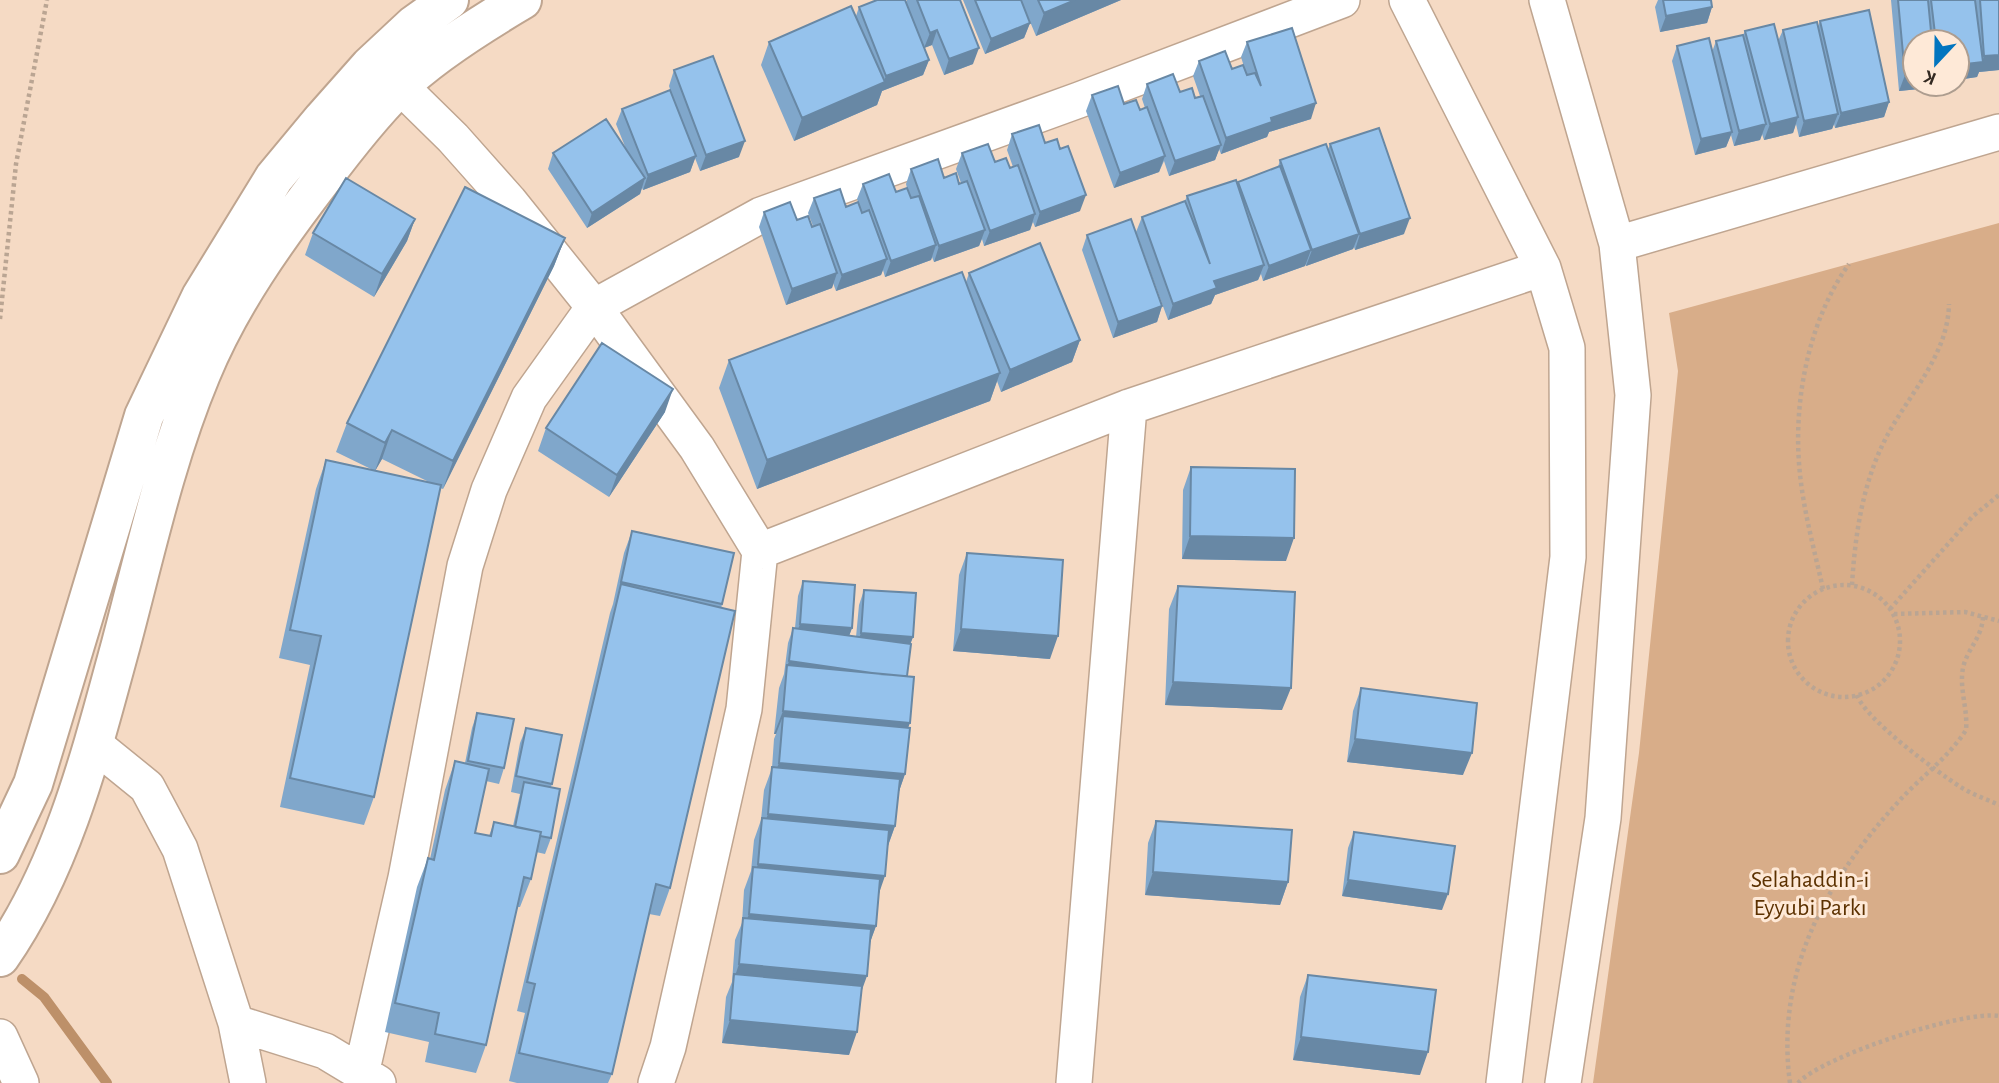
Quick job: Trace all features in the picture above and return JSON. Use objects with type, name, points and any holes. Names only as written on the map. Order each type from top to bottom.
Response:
[{"type":"main road","points":[[0,854],[33,784],[144,416],[190,320],[274,178],[370,66],[414,25],[449,0]]},
{"type":"main road","points":[[0,957],[21,927],[48,871],[94,744],[168,471],[201,373],[237,303],[278,237],[361,128],[400,86],[488,20],[522,0]]},
{"type":"street","points":[[236,1023],[325,1051],[370,1078],[465,566],[489,490],[529,398],[594,307],[761,215],[1066,105],[1342,0]]},
{"type":"street","points":[[1407,0],[1543,268],[1566,348],[1568,557],[1504,1083]]},
{"type":"street","points":[[1547,0],[1618,244],[1633,395],[1603,818],[1563,1083]]},
{"type":"street","points":[[400,86],[493,183],[594,307],[697,448],[760,551],[744,709],[668,1047],[656,1083]]},
{"type":"street","points":[[1618,244],[1999,132]]},
{"type":"street","points":[[760,551],[1129,407],[1543,268]]},
{"type":"street","points":[[1074,1083],[1129,407]]},
{"type":"street","points":[[94,744],[147,787],[180,849],[236,1023],[248,1083]]},
{"type":"street","points":[[0,1037],[21,1083]]},
{"type":"path","points":[[0,319],[16,164],[47,0]]},
{"type":"path","points":[[1823,589],[1802,488],[1799,418],[1810,350],[1823,310],[1849,264]]},
{"type":"path","points":[[1852,585],[1856,533],[1866,491],[1887,436],[1932,365],[1946,330],[1949,304]]},
{"type":"path","points":[[1892,612],[1972,517],[1999,495]]},
{"type":"path","points":[[1852,585],[1869,590],[1892,612],[1899,631],[1900,648],[1895,665],[1886,679],[1857,695],[1826,693],[1800,675],[1792,661],[1788,645],[1795,614],[1804,602],[1823,589],[1852,585]]},
{"type":"path","points":[[1892,612],[1951,612],[1999,621]]},
{"type":"path","points":[[1790,1083],[1787,1061],[1789,1004],[1796,967],[1806,939],[1830,893],[1877,826],[1966,730],[1968,714],[1962,673],[1965,660],[1982,632],[1983,617]]},
{"type":"path","points":[[1857,695],[1860,704],[1877,721],[1932,767],[1961,788],[1999,805]]},
{"type":"path","points":[[1798,1083],[1806,1074],[1872,1043],[1948,1023],[1999,1016]]},
{"type":"green space","name":"Selahaddin-i Eyyubi Parkı","points":[[1999,223],[1999,1083],[1593,1083],[1639,753],[1678,371],[1669,313]]},
{"type":"building","points":[[877,0],[905,0],[929,60],[886,76],[859,7]]},
{"type":"building","points":[[917,0],[960,0],[979,48],[949,59],[937,30],[930,33]]},
{"type":"building","points":[[975,0],[1021,0],[1030,23],[991,39]]},
{"type":"building","points":[[1038,0],[1075,0],[1044,13]]},
{"type":"building","points":[[1663,0],[1711,0],[1712,7],[1666,16]]},
{"type":"building","points":[[1898,0],[1928,0],[1931,28],[1901,28],[1901,32]]},
{"type":"building","points":[[1931,0],[1975,0],[1983,62],[1971,63],[1971,28],[1934,28]]},
{"type":"building","points":[[1980,0],[1999,0],[1999,55],[1984,56]]},
{"type":"building","points":[[851,6],[885,82],[802,118],[769,42]]},
{"type":"building","points":[[1869,10],[1889,102],[1841,113],[1820,21]]},
{"type":"building","points":[[1817,22],[1838,114],[1804,121],[1783,30]]},
{"type":"building","points":[[1774,24],[1798,117],[1770,124],[1745,31]]},
{"type":"building","points":[[1292,28],[1316,103],[1271,118],[1272,122],[1226,138],[1199,61],[1225,51],[1232,69],[1243,65],[1247,75],[1255,73],[1261,86],[1247,42]]},
{"type":"building","points":[[1743,35],[1766,124],[1739,131],[1716,41]]},
{"type":"building","points":[[1709,38],[1732,132],[1701,139],[1677,46]]},
{"type":"building","points":[[713,56],[745,141],[706,155],[674,70]]},
{"type":"building","points":[[1173,74],[1180,92],[1192,88],[1195,98],[1203,96],[1221,145],[1175,161],[1147,84]]},
{"type":"building","points":[[1118,86],[1124,104],[1136,100],[1140,110],[1147,107],[1165,156],[1120,173],[1092,95]]},
{"type":"building","points":[[670,90],[696,156],[648,175],[622,109]]},
{"type":"building","points":[[606,119],[645,178],[592,213],[553,153]]},
{"type":"building","points":[[1039,125],[1045,143],[1057,139],[1060,149],[1068,146],[1086,195],[1040,212],[1012,134]]},
{"type":"building","points":[[1379,128],[1410,218],[1360,234],[1330,144]]},
{"type":"building","points":[[988,144],[995,162],[1006,158],[1010,168],[1018,165],[1035,214],[990,231],[962,153]]},
{"type":"building","points":[[1326,144],[1359,234],[1312,250],[1280,160]]},
{"type":"building","points":[[938,159],[944,178],[956,173],[959,184],[967,181],[985,230],[939,246],[911,169]]},
{"type":"building","points":[[1280,166],[1311,250],[1269,266],[1238,182]]},
{"type":"building","points":[[889,174],[896,192],[907,188],[911,198],[919,196],[936,245],[891,261],[863,184]]},
{"type":"building","points":[[346,178],[415,219],[382,274],[313,233]]},
{"type":"building","points":[[1236,180],[1264,265],[1214,281],[1217,288],[1173,304],[1142,217],[1185,201],[1210,264],[1187,196]]},
{"type":"building","points":[[465,187],[565,238],[453,461],[392,430],[385,443],[347,423]]},
{"type":"building","points":[[840,189],[846,207],[858,202],[862,213],[869,210],[887,259],[842,275],[814,198]]},
{"type":"building","points":[[790,202],[797,220],[808,216],[812,227],[820,224],[837,273],[792,289],[764,212]]},
{"type":"building","points":[[1131,219],[1162,306],[1118,322],[1087,235]]},
{"type":"building","points":[[1040,243],[1080,340],[1010,370],[969,273]]},
{"type":"building","points":[[962,272],[1000,373],[767,460],[729,360]]},
{"type":"building","points":[[602,343],[673,389],[617,475],[546,428]]},
{"type":"building","points":[[326,460],[441,485],[374,797],[290,778],[321,636],[290,630]]},
{"type":"building","points":[[1191,467],[1295,469],[1294,538],[1190,536]]},
{"type":"building","points":[[632,531],[734,553],[722,604],[621,582]]},
{"type":"building","points":[[967,553],[1063,560],[1058,636],[961,629]]},
{"type":"building","points":[[803,581],[855,585],[852,628],[800,624]]},
{"type":"building","points":[[621,584],[735,611],[670,888],[656,884],[612,1074],[519,1053],[535,984],[527,982]]},
{"type":"building","points":[[1178,586],[1295,592],[1291,688],[1173,682]]},
{"type":"building","points":[[864,590],[916,593],[913,637],[861,633]]},
{"type":"building","points":[[793,628],[911,644],[907,676],[789,661]]},
{"type":"building","points":[[787,665],[914,677],[910,723],[783,711]]},
{"type":"building","points":[[1361,688],[1477,703],[1472,753],[1355,739]]},
{"type":"building","points":[[477,713],[514,719],[504,768],[468,761]]},
{"type":"building","points":[[783,716],[910,728],[905,774],[779,763]]},
{"type":"building","points":[[526,728],[562,735],[552,784],[516,776]]},
{"type":"building","points":[[455,761],[489,769],[475,833],[491,836],[494,822],[541,832],[531,879],[524,877],[486,1045],[435,1034],[439,1013],[395,1003],[428,858],[434,860]]},
{"type":"building","points":[[772,767],[900,779],[895,826],[768,814]]},
{"type":"building","points":[[524,782],[560,789],[551,838],[540,836],[541,832],[515,827]]},
{"type":"building","points":[[762,818],[889,830],[885,876],[758,864]]},
{"type":"building","points":[[1156,821],[1292,830],[1288,882],[1153,872]]},
{"type":"building","points":[[1354,832],[1455,846],[1448,894],[1348,880]]},
{"type":"building","points":[[753,867],[880,879],[876,926],[749,914]]},
{"type":"building","points":[[743,918],[871,929],[867,976],[739,964]]},
{"type":"building","points":[[734,974],[862,986],[857,1032],[730,1020]]},
{"type":"building","points":[[1308,975],[1436,990],[1428,1052],[1301,1037]]},
{"type":"waterway","points":[[22,979],[44,997],[107,1083]]}]
